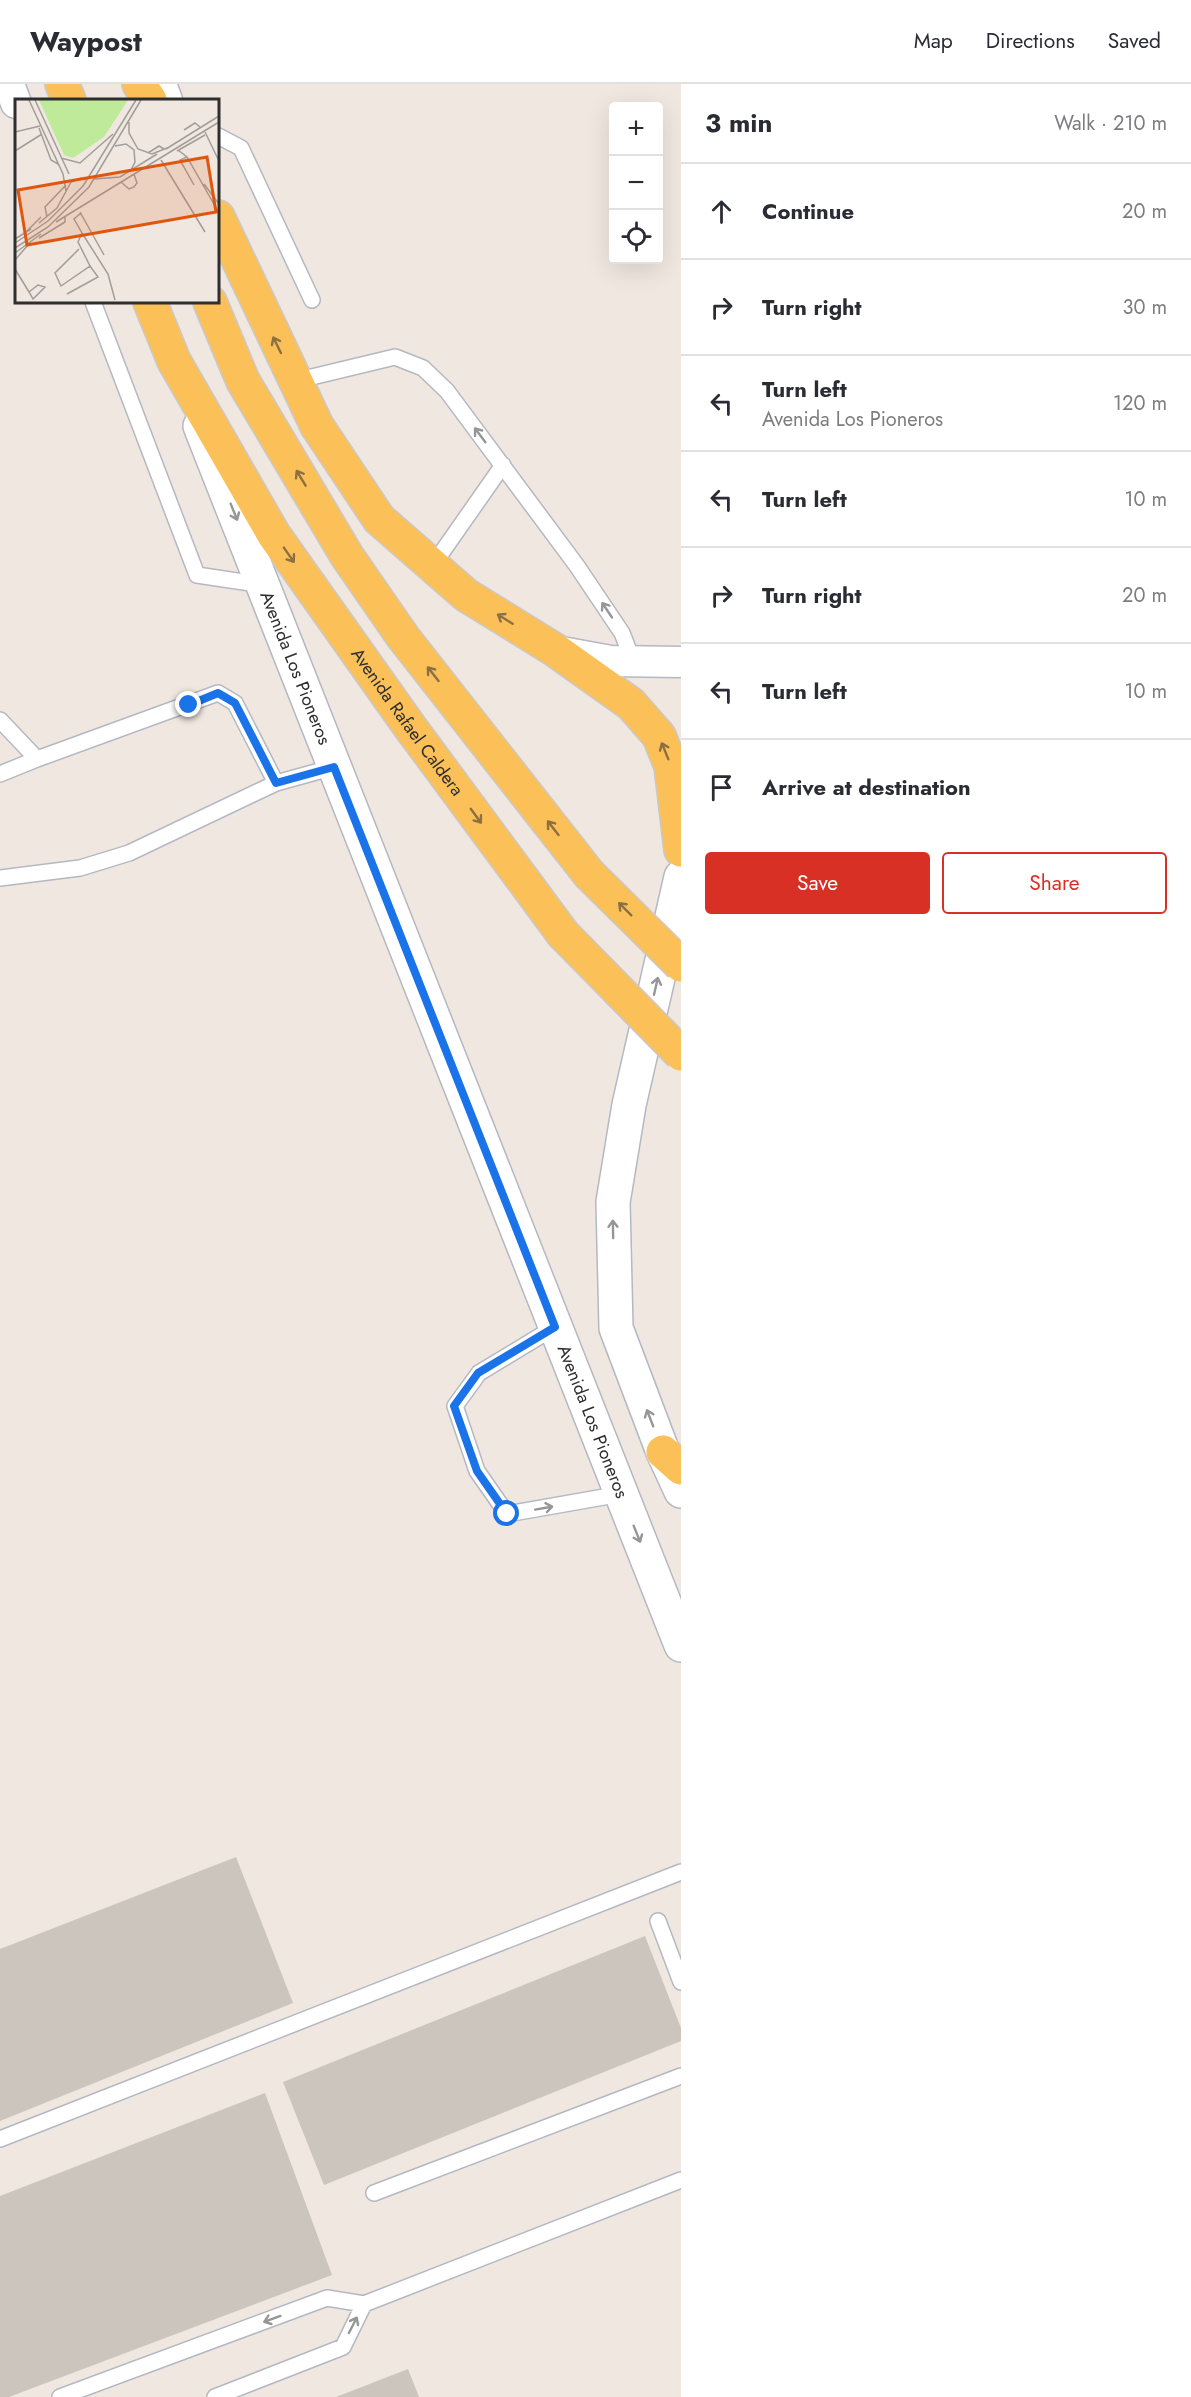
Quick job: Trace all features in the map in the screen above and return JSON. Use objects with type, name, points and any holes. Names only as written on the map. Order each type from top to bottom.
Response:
[{"type":"main road","points":[[62,84],[69,99]]},
{"type":"main road","points":[[116,84],[123,99]]},
{"type":"main road","points":[[139,84],[149,99]]},
{"type":"main road","points":[[219,219],[317,426],[379,519],[466,595],[555,650],[631,704],[659,736],[671,766],[681,850]]},
{"type":"main road","name":"Avenida Los Pioneros","points":[[150,303],[174,360]]},
{"type":"main road","points":[[210,303],[243,381],[347,556],[403,637],[589,874],[681,965]]},
{"type":"main road","name":"Avenida Rafael Caldera","points":[[174,360],[274,535],[410,727],[562,934],[681,1054]]},
{"type":"street","points":[[9,84],[15,100]]},
{"type":"street","points":[[161,84],[167,99]]},
{"type":"street","name":"Avenida Los Pioneros","points":[[135,303],[174,360],[681,1646]]},
{"type":"street","points":[[555,650],[611,661],[681,662]]},
{"type":"street","points":[[681,877],[629,1105],[613,1202],[616,1328],[672,1460],[681,1491]]},
{"type":"lane","points":[[0,93],[15,102]]},
{"type":"lane","points":[[219,137],[241,148],[312,300]]},
{"type":"lane","points":[[93,303],[197,575],[263,585]]},
{"type":"lane","points":[[295,381],[395,357],[423,368],[447,391],[577,566],[622,633],[633,662]]},
{"type":"lane","points":[[433,565],[503,465]]},
{"type":"lane","points":[[0,774],[218,693],[235,703],[276,783]]},
{"type":"lane","points":[[0,720],[37,759]]},
{"type":"lane","points":[[0,878],[80,868],[129,853],[276,783],[334,767]]},
{"type":"lane","points":[[555,1327],[478,1373],[454,1406],[477,1471],[507,1514],[621,1494]]},
{"type":"lane","points":[[0,2139],[681,1872]]},
{"type":"lane","points":[[658,1921],[681,1982]]},
{"type":"lane","points":[[374,2193],[681,2076]]},
{"type":"lane","points":[[60,2397],[327,2298],[364,2304],[681,2180]]},
{"type":"lane","points":[[215,2397],[343,2347],[364,2304]]},
{"type":"building","points":[[236,1857],[293,2003],[0,2121],[0,1949]]},
{"type":"building","points":[[645,1936],[681,2028],[681,2041],[324,2185],[283,2082]]},
{"type":"building","points":[[265,2093],[332,2275],[9,2397],[0,2397],[0,2196]]},
{"type":"building","points":[[408,2369],[419,2397],[336,2397]]},
{"type":"route","points":[[189,705],[218,693],[235,703],[276,783],[334,767],[555,1327],[478,1373],[454,1406],[477,1471],[507,1514]]}]
